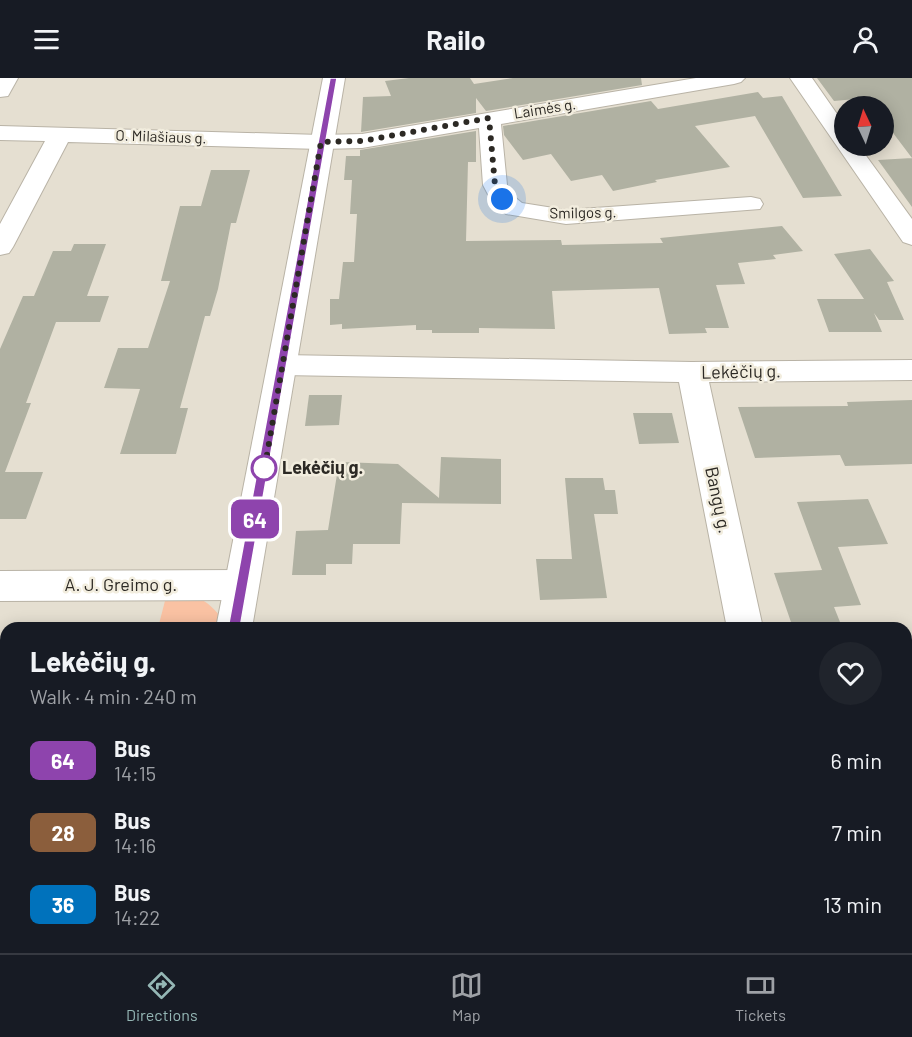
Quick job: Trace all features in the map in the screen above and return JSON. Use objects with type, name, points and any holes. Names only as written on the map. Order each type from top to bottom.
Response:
[{"type":"street","points":[[0,91],[7,78]]},
{"type":"street","points":[[235,622],[334,78]]},
{"type":"street","name":"Laimės g.","points":[[321,142],[362,141],[734,78]]},
{"type":"street","points":[[801,78],[834,126]]},
{"type":"street","name":"Smilgos g.","points":[[489,118],[495,185],[502,199],[515,209],[566,217],[751,204]]},
{"type":"street","name":"O. Milašiaus g.","points":[[0,133],[321,142]]},
{"type":"street","points":[[0,247],[60,135]]},
{"type":"street","points":[[855,156],[912,237]]},
{"type":"street","name":"Lekėčių g.","points":[[282,365],[692,372],[912,370]]},
{"type":"street","name":"Bangų g.","points":[[692,372],[744,622]]},
{"type":"street","name":"A. J. Greimo g.","points":[[0,586],[242,585]]},
{"type":"shaded area","points":[[167,593],[197,597],[220,616],[219,622],[160,622]]},
{"type":"building","points":[[409,78],[470,78],[474,84],[513,78],[641,78],[642,85],[486,111],[476,98],[476,113],[361,132],[363,97],[391,96],[385,81]]},
{"type":"building","points":[[817,78],[912,78],[912,158],[894,134],[894,96],[834,96],[834,101]]},
{"type":"building","points":[[758,92],[763,98],[782,96],[842,196],[803,198],[755,116],[695,126],[730,167],[655,180],[657,182],[613,191],[602,175],[571,181],[551,154],[523,160],[504,135],[503,126],[651,101],[658,109]]},
{"type":"building","points":[[476,131],[476,162],[468,162],[466,241],[561,240],[562,245],[663,243],[660,238],[782,226],[803,251],[773,255],[776,259],[738,263],[745,284],[716,285],[729,328],[705,328],[707,333],[669,334],[659,288],[552,291],[555,329],[479,328],[479,333],[432,333],[432,330],[416,330],[416,325],[342,329],[342,324],[330,325],[330,299],[339,299],[343,262],[354,262],[357,214],[350,214],[352,180],[344,180],[346,156],[360,156],[360,150]]},
{"type":"building","points":[[912,158],[912,207],[878,160]]},
{"type":"building","points":[[211,170],[250,170],[236,223],[231,223],[218,289],[210,316],[205,316],[180,408],[188,408],[176,454],[120,454],[140,389],[104,388],[118,348],[148,348],[170,281],[161,281],[180,206],[201,206]]},
{"type":"building","points":[[74,244],[106,244],[87,296],[109,296],[100,322],[56,322],[26,403],[31,403],[5,472],[43,472],[26,519],[0,519],[0,349],[23,296],[34,296],[53,251],[71,251]]},
{"type":"building","points":[[870,249],[894,281],[887,282],[904,320],[879,320],[874,313],[882,332],[829,332],[817,299],[864,299],[834,254]]},
{"type":"building","points":[[309,395],[342,395],[339,425],[305,426]]},
{"type":"building","points":[[912,400],[912,464],[845,466],[840,455],[755,458],[738,407],[848,406],[847,402]]},
{"type":"building","points":[[633,413],[672,413],[679,443],[639,444]]},
{"type":"building","points":[[441,457],[501,459],[501,504],[402,503],[400,544],[353,544],[352,564],[326,564],[326,575],[292,575],[296,531],[328,530],[339,462],[398,464],[439,498]]},
{"type":"building","points":[[565,478],[603,478],[605,490],[615,490],[618,514],[594,514],[607,598],[540,600],[536,559],[572,559]]},
{"type":"building","points":[[868,499],[888,544],[838,547],[861,605],[834,607],[840,622],[791,622],[774,573],[822,570],[797,502]]},
{"type":"bus line","name":"64","points":[[235,622],[334,78]]},
{"type":"place","name":"Lekėčių g.","points":[[264,468]]},
{"type":"route","points":[[264,468],[264,472],[321,142],[362,141],[489,118],[495,185],[502,199]]}]
